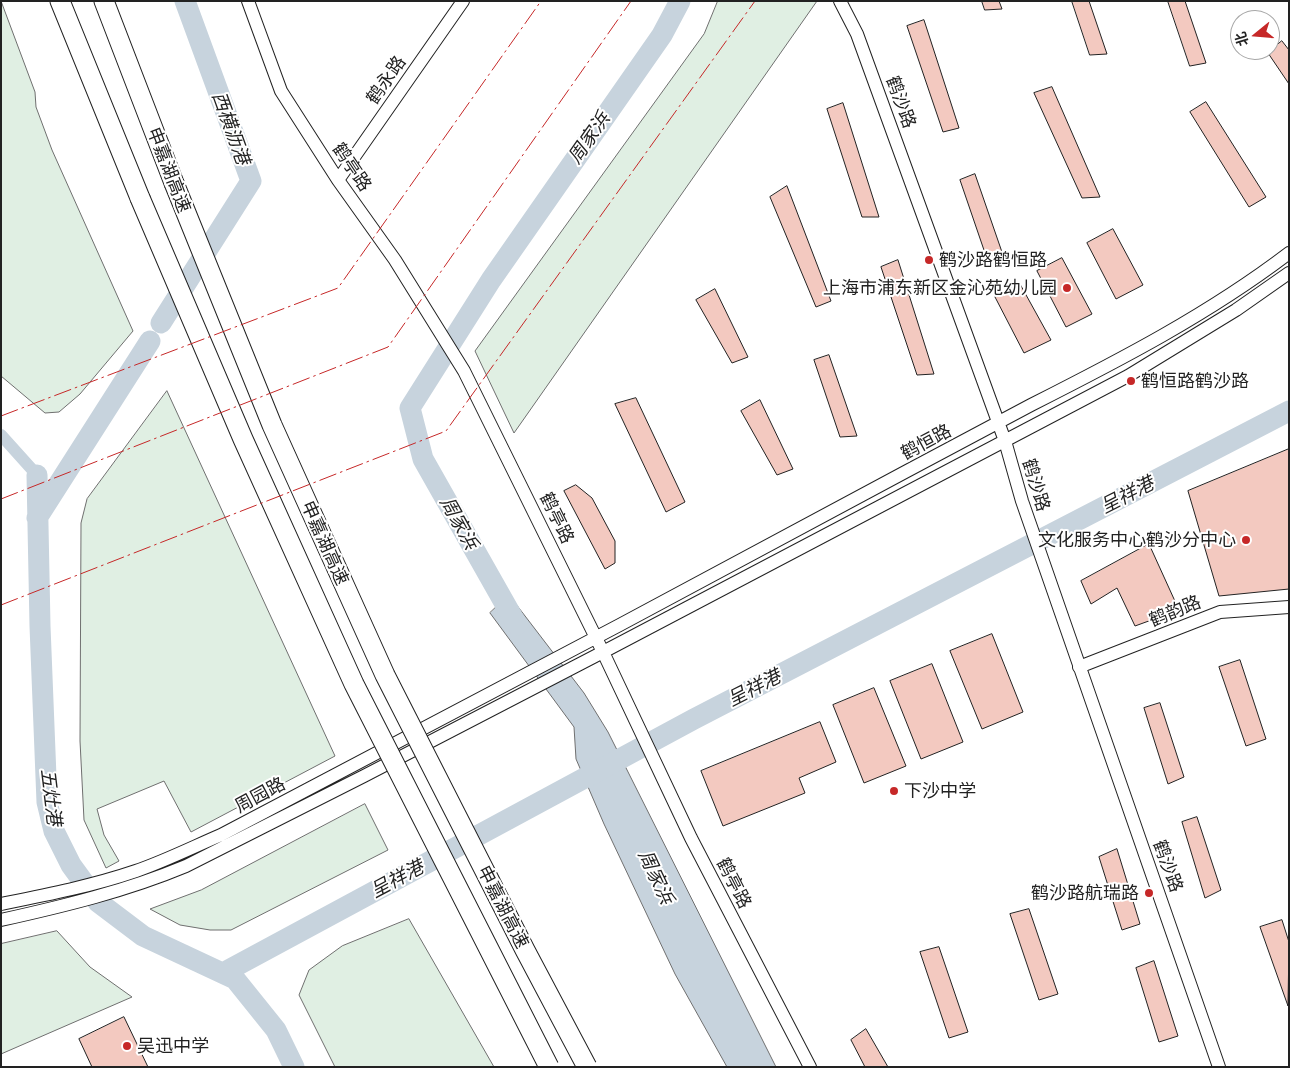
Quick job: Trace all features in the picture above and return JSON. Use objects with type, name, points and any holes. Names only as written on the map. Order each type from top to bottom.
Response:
[{"type":"highway","points":[[60,1],[140,198]]},
{"type":"highway","name":"申嘉湖高速","points":[[64,1],[140,198],[243,439],[354,684],[549,1067]]},
{"type":"highway","name":"申嘉湖高速","points":[[104,1],[174,183],[272,425],[385,675],[525,950],[588,1067]]},
{"type":"highway","points":[[116,1],[174,183]]},
{"type":"street","name":"鹤亭路","points":[[248,1],[281,91],[338,180],[395,260],[464,371],[603,652],[696,847],[810,1067]]},
{"type":"street","name":"鹤永路","points":[[338,180],[463,1]]},
{"type":"street","name":"鹤沙路","points":[[840,1],[857,34],[1005,440],[1022,501],[1219,1067]]},
{"type":"street","name":"鹤恒路","points":[[572,650],[1118,361],[1192,318],[1265,271],[1289,253]]},
{"type":"street","name":"鹤恒路","points":[[580,663],[1128,376],[1236,310],[1289,273]]},
{"type":"street","name":"鹤韵路","points":[[1080,668],[1220,612],[1289,606]]},
{"type":"street","name":"周园路","points":[[1,904],[116,877],[164,860],[221,834],[572,650]]},
{"type":"street","name":"周园路","points":[[1,920],[126,889],[186,866],[364,776],[580,663]]},
{"type":"green space","points":[[1,1],[35,92],[36,107],[52,150],[133,331],[80,394],[59,412],[45,413],[1,376]]},
{"type":"green space","points":[[718,1],[817,1],[514,433],[475,351],[704,34]]},
{"type":"green space","points":[[167,391],[335,756],[191,832],[164,781],[97,809],[104,835],[119,861],[106,868],[84,820],[80,741],[81,523],[87,499]]},
{"type":"green space","points":[[365,804],[388,850],[231,930],[210,930],[180,925],[150,909],[201,890]]},
{"type":"green space","points":[[409,919],[494,1067],[335,1067],[299,995],[309,970],[342,946]]},
{"type":"green space","points":[[57,931],[90,967],[132,997],[1,1054],[1,944]]},
{"type":"water","points":[[509,595],[584,693],[608,732],[776,1067],[727,1067],[675,974],[604,824],[576,759],[574,727],[490,613]]},
{"type":"building","points":[[982,1],[999,1],[1002,9],[985,10]]},
{"type":"building","points":[[1072,1],[1089,1],[1107,54],[1090,55]]},
{"type":"building","points":[[1168,1],[1185,1],[1206,63],[1190,66]]},
{"type":"building","points":[[924,20],[959,128],[943,132],[907,26]]},
{"type":"building","points":[[1282,41],[1289,50],[1289,84],[1273,60],[1280,60],[1280,43]]},
{"type":"building","points":[[1052,87],[1100,197],[1082,198],[1034,93]]},
{"type":"building","points":[[1206,102],[1266,197],[1249,207],[1190,112]]},
{"type":"building","points":[[843,103],[879,217],[862,217],[827,109]]},
{"type":"building","points":[[975,174],[1003,255],[986,256],[960,180]]},
{"type":"building","points":[[787,186],[831,301],[816,307],[770,197]]},
{"type":"building","points":[[1113,229],[1143,285],[1116,299],[1087,243]]},
{"type":"building","points":[[1062,258],[1092,314],[1066,327],[1037,271]]},
{"type":"building","points":[[898,260],[934,374],[917,375],[881,267]]},
{"type":"building","points":[[1020,284],[1051,340],[1024,353],[995,297]]},
{"type":"building","points":[[715,289],[748,357],[732,363],[696,300]]},
{"type":"building","points":[[829,355],[857,436],[840,437],[814,360]]},
{"type":"building","points":[[636,398],[685,502],[666,512],[615,404]]},
{"type":"building","points":[[760,400],[793,469],[777,475],[741,411]]},
{"type":"building","name":"文化服务中心鹤沙分中心","points":[[1289,449],[1289,589],[1219,596],[1188,491]]},
{"type":"building","points":[[576,485],[592,498],[615,541],[615,563],[605,569],[564,491]]},
{"type":"building","points":[[1149,544],[1179,610],[1135,626],[1117,588],[1091,604],[1081,581]]},
{"type":"building","points":[[992,634],[1023,712],[982,729],[950,651]]},
{"type":"building","points":[[1240,660],[1266,739],[1246,746],[1219,667]]},
{"type":"building","points":[[932,664],[963,742],[921,759],[890,681]]},
{"type":"building","points":[[874,688],[906,766],[864,783],[833,705]]},
{"type":"building","points":[[1160,703],[1184,777],[1168,784],[1144,708]]},
{"type":"building","points":[[820,722],[836,762],[799,778],[805,793],[723,826],[701,771]]},
{"type":"building","points":[[1197,817],[1221,890],[1205,898],[1182,822]]},
{"type":"building","points":[[1117,849],[1140,924],[1122,930],[1099,857]]},
{"type":"building","points":[[1029,909],[1058,994],[1039,1000],[1010,914]]},
{"type":"building","points":[[1282,920],[1289,942],[1288,1006],[1260,927]]},
{"type":"building","points":[[939,947],[968,1032],[949,1038],[920,952]]},
{"type":"building","points":[[1154,961],[1178,1036],[1159,1042],[1136,968]]},
{"type":"building","name":"吴迅中学","points":[[124,1017],[148,1067],[92,1067],[79,1039]]},
{"type":"building","points":[[866,1029],[888,1067],[865,1067],[851,1040]]},
{"type":"waterway","name":"西横沥港","points":[[161,323],[251,181],[185,1]]},
{"type":"waterway","name":"周家浜","points":[[517,625],[423,459],[410,408],[491,280],[662,35],[680,1]]},
{"type":"waterway","name":"西横沥港","points":[[37,518],[150,341]]},
{"type":"waterway","name":"呈祥港","points":[[223,973],[694,719],[1289,411]]},
{"type":"waterway","points":[[1,435],[37,475]]},
{"type":"waterway","name":"五灶港","points":[[37,475],[40,626],[47,802],[54,831],[71,865],[98,902],[143,936],[235,979],[276,1030],[294,1067]]},
{"type":"power","points":[[1,416],[338,288],[541,1]]},
{"type":"power","points":[[1,499],[388,347],[631,1]]},
{"type":"power","points":[[1,605],[446,431],[755,1]]},
{"type":"place","name":"鹤沙路鹤恒路","points":[[929,260]]},
{"type":"place","name":"上海市浦东新区金沁苑幼儿园","points":[[1067,288]]},
{"type":"place","name":"鹤恒路鹤沙路","points":[[1131,381]]},
{"type":"place","name":"文化服务中心鹤沙分中心","points":[[1246,540]]},
{"type":"place","name":"下沙中学","points":[[894,791]]},
{"type":"place","name":"鹤沙路航瑞路","points":[[1149,893]]},
{"type":"place","name":"吴迅中学","points":[[127,1046]]}]
